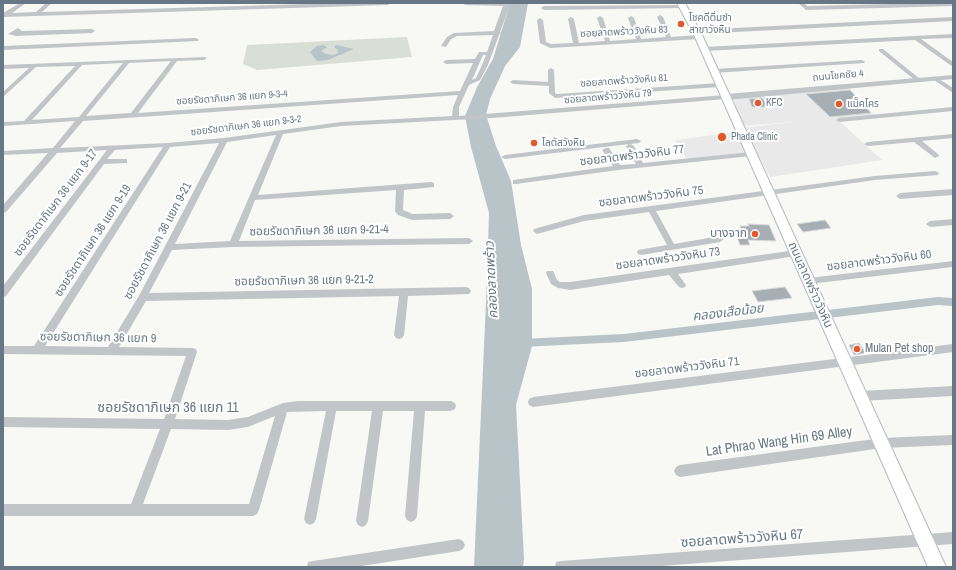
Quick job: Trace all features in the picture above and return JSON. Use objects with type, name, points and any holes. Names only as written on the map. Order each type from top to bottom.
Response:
[{"type":"main road","name":"ถนนลาดพร้าววังหิน","points":[[683,7],[726,97],[938,567]]},
{"type":"street","points":[[5,14],[23,3]]},
{"type":"street","points":[[37,14],[49,3]]},
{"type":"street","points":[[5,14],[388,3]]},
{"type":"street","points":[[466,3],[507,4],[490,54],[478,79],[467,84]]},
{"type":"street","points":[[801,3],[806,8],[953,4]]},
{"type":"street","points":[[544,8],[683,7]]},
{"type":"street","points":[[651,10],[683,7]]},
{"type":"street","points":[[660,17],[669,39]]},
{"type":"street","points":[[600,18],[608,42]]},
{"type":"street","points":[[631,18],[639,40]]},
{"type":"street","points":[[571,19],[576,44]]},
{"type":"street","name":"ซอยลาดพร้าววังหิน 83","points":[[540,20],[543,43],[550,46],[669,39],[697,34],[953,19]]},
{"type":"street","points":[[4,32],[92,31]]},
{"type":"street","points":[[3,45],[14,33]]},
{"type":"street","points":[[444,46],[449,38],[456,34],[498,33]]},
{"type":"street","points":[[704,49],[953,36]]},
{"type":"street","points":[[916,38],[953,65]]},
{"type":"street","points":[[3,48],[196,40]]},
{"type":"street","points":[[180,47],[184,41]]},
{"type":"street","points":[[146,49],[150,42]]},
{"type":"street","points":[[881,50],[918,80]]},
{"type":"street","points":[[455,118],[456,107],[481,53],[490,54]]},
{"type":"street","points":[[3,67],[204,58]]},
{"type":"street","points":[[133,115],[175,60]]},
{"type":"street","points":[[446,62],[478,61]]},
{"type":"street","points":[[3,210],[81,119],[127,62]]},
{"type":"street","points":[[714,71],[862,62]]},
{"type":"street","points":[[26,122],[80,64]]},
{"type":"street","points":[[3,95],[34,66]]},
{"type":"street","points":[[513,82],[551,84],[551,70]]},
{"type":"street","name":"ถนนโชคชัย 4","points":[[726,97],[953,77]]},
{"type":"street","points":[[936,79],[953,91]]},
{"type":"street","name":"ซอยลาดพร้าววังหิน 81","points":[[551,84],[552,93],[559,96],[720,84]]},
{"type":"street","name":"ซอยรัชดาภิเษก 36 แยก 9-3-4","points":[[3,124],[462,93]]},
{"type":"street","name":"ซอยลาดพร้าววังหิน 79","points":[[492,116],[726,97]]},
{"type":"street","points":[[839,120],[953,109]]},
{"type":"street","name":"ซอยรัชดาภิเษก 36 แยก 9-3-2","points":[[3,153],[168,145],[224,140],[340,124],[492,116]]},
{"type":"street","points":[[233,244],[280,133]]},
{"type":"street","points":[[868,144],[953,136]]},
{"type":"street","points":[[915,139],[935,156]]},
{"type":"street","name":"ซอยรัชดาภิเษก 36 แยก 9-21","points":[[111,351],[143,297],[224,140]]},
{"type":"street","points":[[505,156],[637,141]]},
{"type":"street","name":"ซอยรัชดาภิเษก 36 แยก 9-19","points":[[37,350],[168,145]]},
{"type":"street","points":[[630,146],[641,166]]},
{"type":"street","name":"ซอยรัชดาภิเษก 36 แยก 9-17","points":[[3,293],[113,147]]},
{"type":"street","points":[[606,150],[618,168]]},
{"type":"street","name":"ซอยลาดพร้าววังหิน 77","points":[[516,182],[618,168],[751,154]]},
{"type":"street","points":[[102,162],[124,161]]},
{"type":"street","name":"ซอยลาดพร้าววังหิน 75","points":[[537,231],[584,218],[769,194],[876,178],[934,173]]},
{"type":"street","points":[[252,198],[431,185]]},
{"type":"street","points":[[400,187],[399,211],[401,213],[412,217],[422,218],[450,216]]},
{"type":"street","points":[[900,196],[953,192]]},
{"type":"street","points":[[652,210],[672,247]]},
{"type":"street","points":[[930,224],[953,222]]},
{"type":"street","points":[[641,252],[720,239]]},
{"type":"street","name":"ซอยรัชดาภิเษก 36 แยก 9-21-4","points":[[169,247],[233,244],[469,241]]},
{"type":"street","name":"ซอยลาดพร้าววังหิน 73","points":[[550,273],[554,282],[558,285],[570,286],[796,253]]},
{"type":"street","name":"ซอยลาดพร้าววังหิน 60","points":[[809,281],[953,264]]},
{"type":"street","points":[[671,271],[682,285]]},
{"type":"street","name":"ซอยรัชดาภิเษก 36 แยก 9-21-2","points":[[143,297],[466,291]]},
{"type":"street","points":[[399,335],[404,292]]},
{"type":"street","name":"ซอยลาดพร้าววังหิน 71","points":[[533,402],[844,360],[953,348]]},
{"type":"street","name":"ซอยรัชดาภิเษก 36 แยก 9","points":[[3,350],[192,352],[168,424]]},
{"type":"street","points":[[860,396],[953,391]]},
{"type":"street","name":"ซอยรัชดาภิเษก 36 แยก 11","points":[[3,422],[238,424],[248,422],[283,408],[298,406],[451,406]]},
{"type":"street","points":[[310,519],[332,406]]},
{"type":"street","points":[[362,521],[378,406]]},
{"type":"street","points":[[411,516],[420,406]]},
{"type":"street","points":[[3,510],[253,510],[283,408]]},
{"type":"street","points":[[135,510],[168,424]]},
{"type":"street","name":"Lat Phrao Wang Hin 69 Alley","points":[[680,471],[882,443],[953,440]]},
{"type":"street","name":"ซอยลาดพร้าววังหิน 67","points":[[561,567],[953,538]]},
{"type":"street","points":[[313,567],[459,545]]},
{"type":"shaded area","points":[[407,37],[412,57],[257,70],[243,64],[247,45]]},
{"type":"shaded area","points":[[847,87],[874,115],[837,119],[882,160],[770,177],[743,128],[792,122],[744,126],[733,97]]},
{"type":"shaded area","points":[[737,132],[745,153],[688,160],[675,140]]},
{"type":"water","name":"คลองลาดพร้าว","points":[[510,3],[528,3],[520,47],[505,66],[490,99],[486,115],[496,146],[511,181],[521,245],[532,289],[532,346],[516,405],[524,559],[523,567],[474,567],[489,213],[471,147],[465,116],[477,87],[493,59]]},
{"type":"water","points":[[323,45],[327,47],[321,51],[326,54],[333,55],[338,53],[338,50],[334,47],[336,45],[354,49],[328,60],[317,61],[310,52],[317,46]]},
{"type":"building","name":"แม็คโคร","points":[[850,90],[871,113],[830,117],[806,94]]},
{"type":"building","name":"KFC","points":[[762,98],[769,107],[752,107],[749,99]]},
{"type":"building","points":[[825,220],[831,228],[803,232],[797,224]]},
{"type":"building","name":"บางจาก","points":[[748,224],[769,225],[776,241],[748,240],[750,245],[740,245],[734,229],[741,229],[740,226],[749,226]]},
{"type":"building","points":[[785,287],[792,298],[758,302],[752,291]]},
{"type":"building","name":"Mulan Pet shop","points":[[859,343],[866,353],[854,355],[849,345]]},
{"type":"waterway","name":"คลองเสือน้อย","points":[[521,343],[624,338],[938,301],[953,302]]},
{"type":"place","name":"โชคดีติ่มซำ สาขาวังหิน","points":[[681,24]]},
{"type":"place","name":"KFC","points":[[758,103]]},
{"type":"place","name":"แม็คโคร","points":[[839,104]]},
{"type":"place","name":"Phada Clinic","points":[[722,137]]},
{"type":"place","name":"โลตัสวังหิน","points":[[534,143]]},
{"type":"place","name":"บางจาก","points":[[755,234]]},
{"type":"place","name":"Mulan Pet shop","points":[[857,349]]}]
